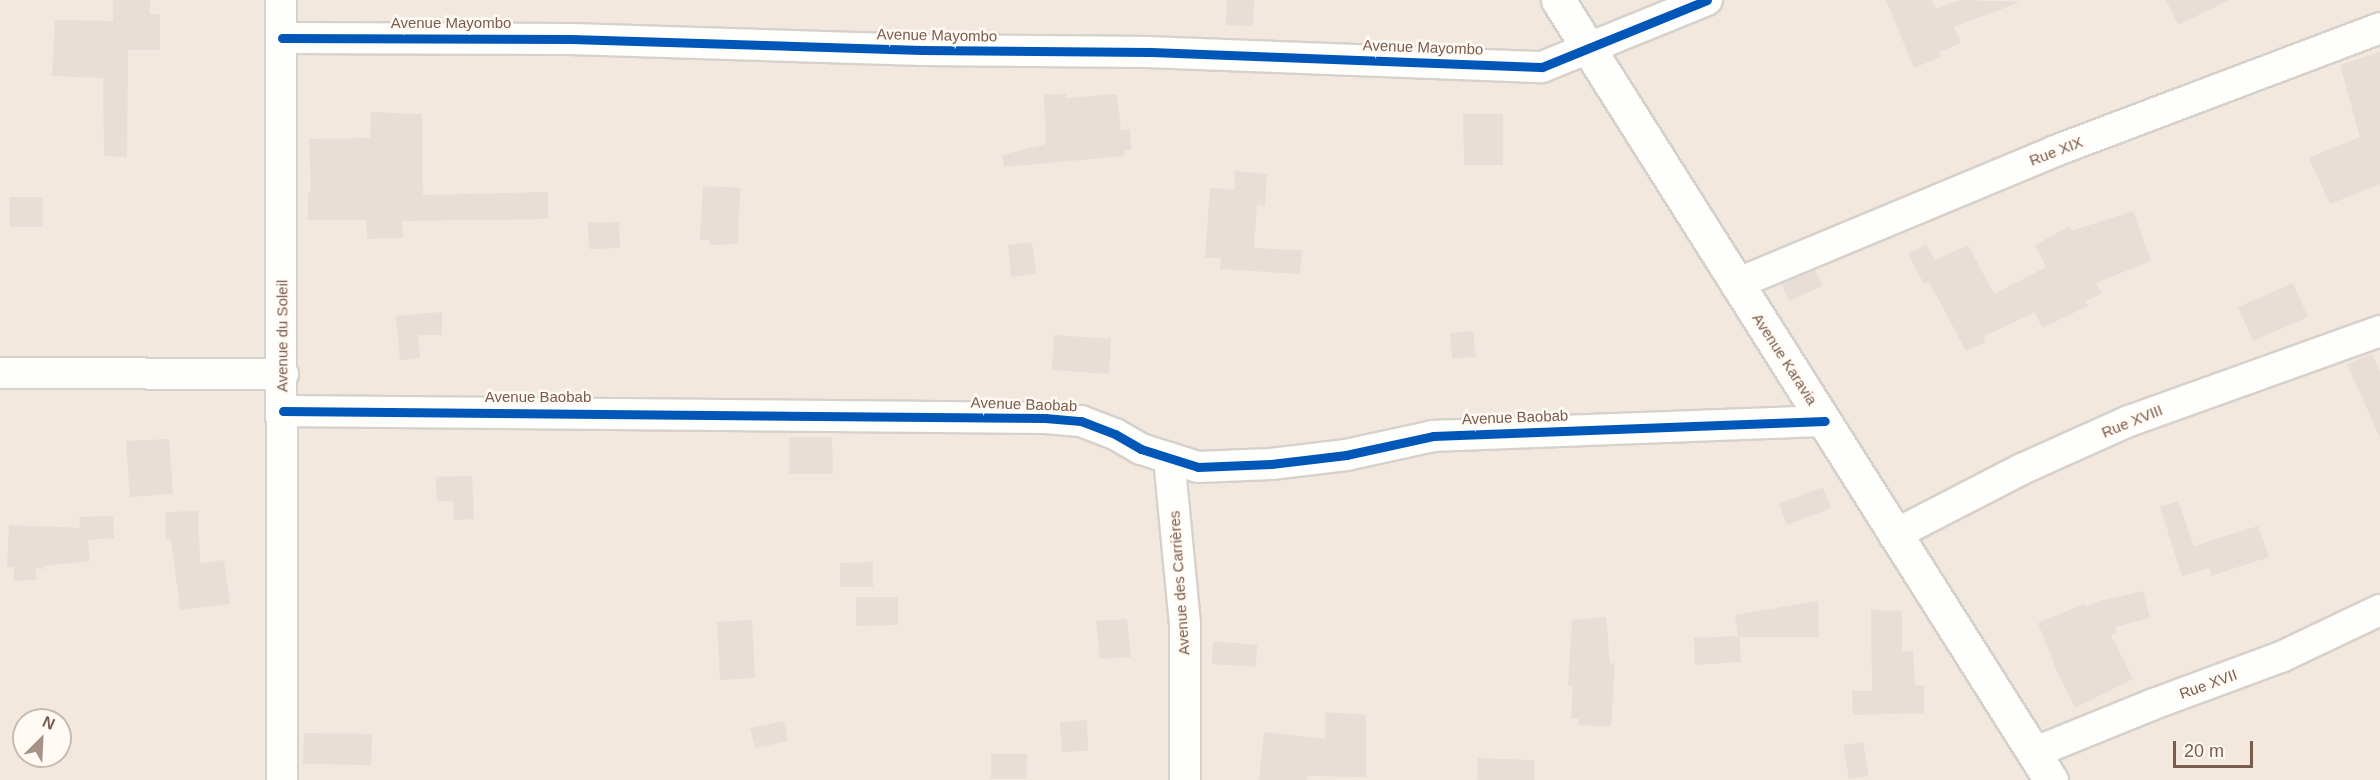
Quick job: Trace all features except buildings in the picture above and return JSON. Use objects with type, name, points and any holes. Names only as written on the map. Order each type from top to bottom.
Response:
[{"type":"street","name":"Avenue du Soleil","points":[[281,0],[282,780]]},
{"type":"street","name":"Avenue Karavia","points":[[1558,0],[1825,421],[1894,535],[2051,780]]},
{"type":"street","name":"Avenue Mayombo","points":[[282,38],[571,39],[922,50],[1149,52],[1542,67],[1589,50],[1707,0]]},
{"type":"street","name":"Rue XIX","points":[[1736,284],[2055,151],[2380,28]]},
{"type":"street","name":"Rue XVIII","points":[[1894,535],[2022,469],[2129,421],[2380,331]]},
{"type":"street","points":[[0,374],[283,374]]},
{"type":"street","name":"Avenue Baobab","points":[[283,411],[1045,418],[1081,421],[1115,434],[1141,448],[1198,467],[1271,464],[1346,455],[1433,436],[1825,421]]},
{"type":"street","name":"Avenue des Carrières","points":[[1169,458],[1185,623],[1185,780]]},
{"type":"street","name":"Rue XVII","points":[[2033,753],[2151,705],[2282,657],[2380,610]]},
{"type":"shaded area","points":[[0,0],[2380,0],[2380,780],[0,780]]},
{"type":"cycle path","points":[[282,38],[571,39],[922,50],[1149,52],[1542,67],[1707,0]]},
{"type":"cycle path","points":[[283,411],[1045,418],[1081,421],[1115,434],[1141,449],[1198,467],[1271,464],[1346,455],[1433,436],[1825,421]]}]
